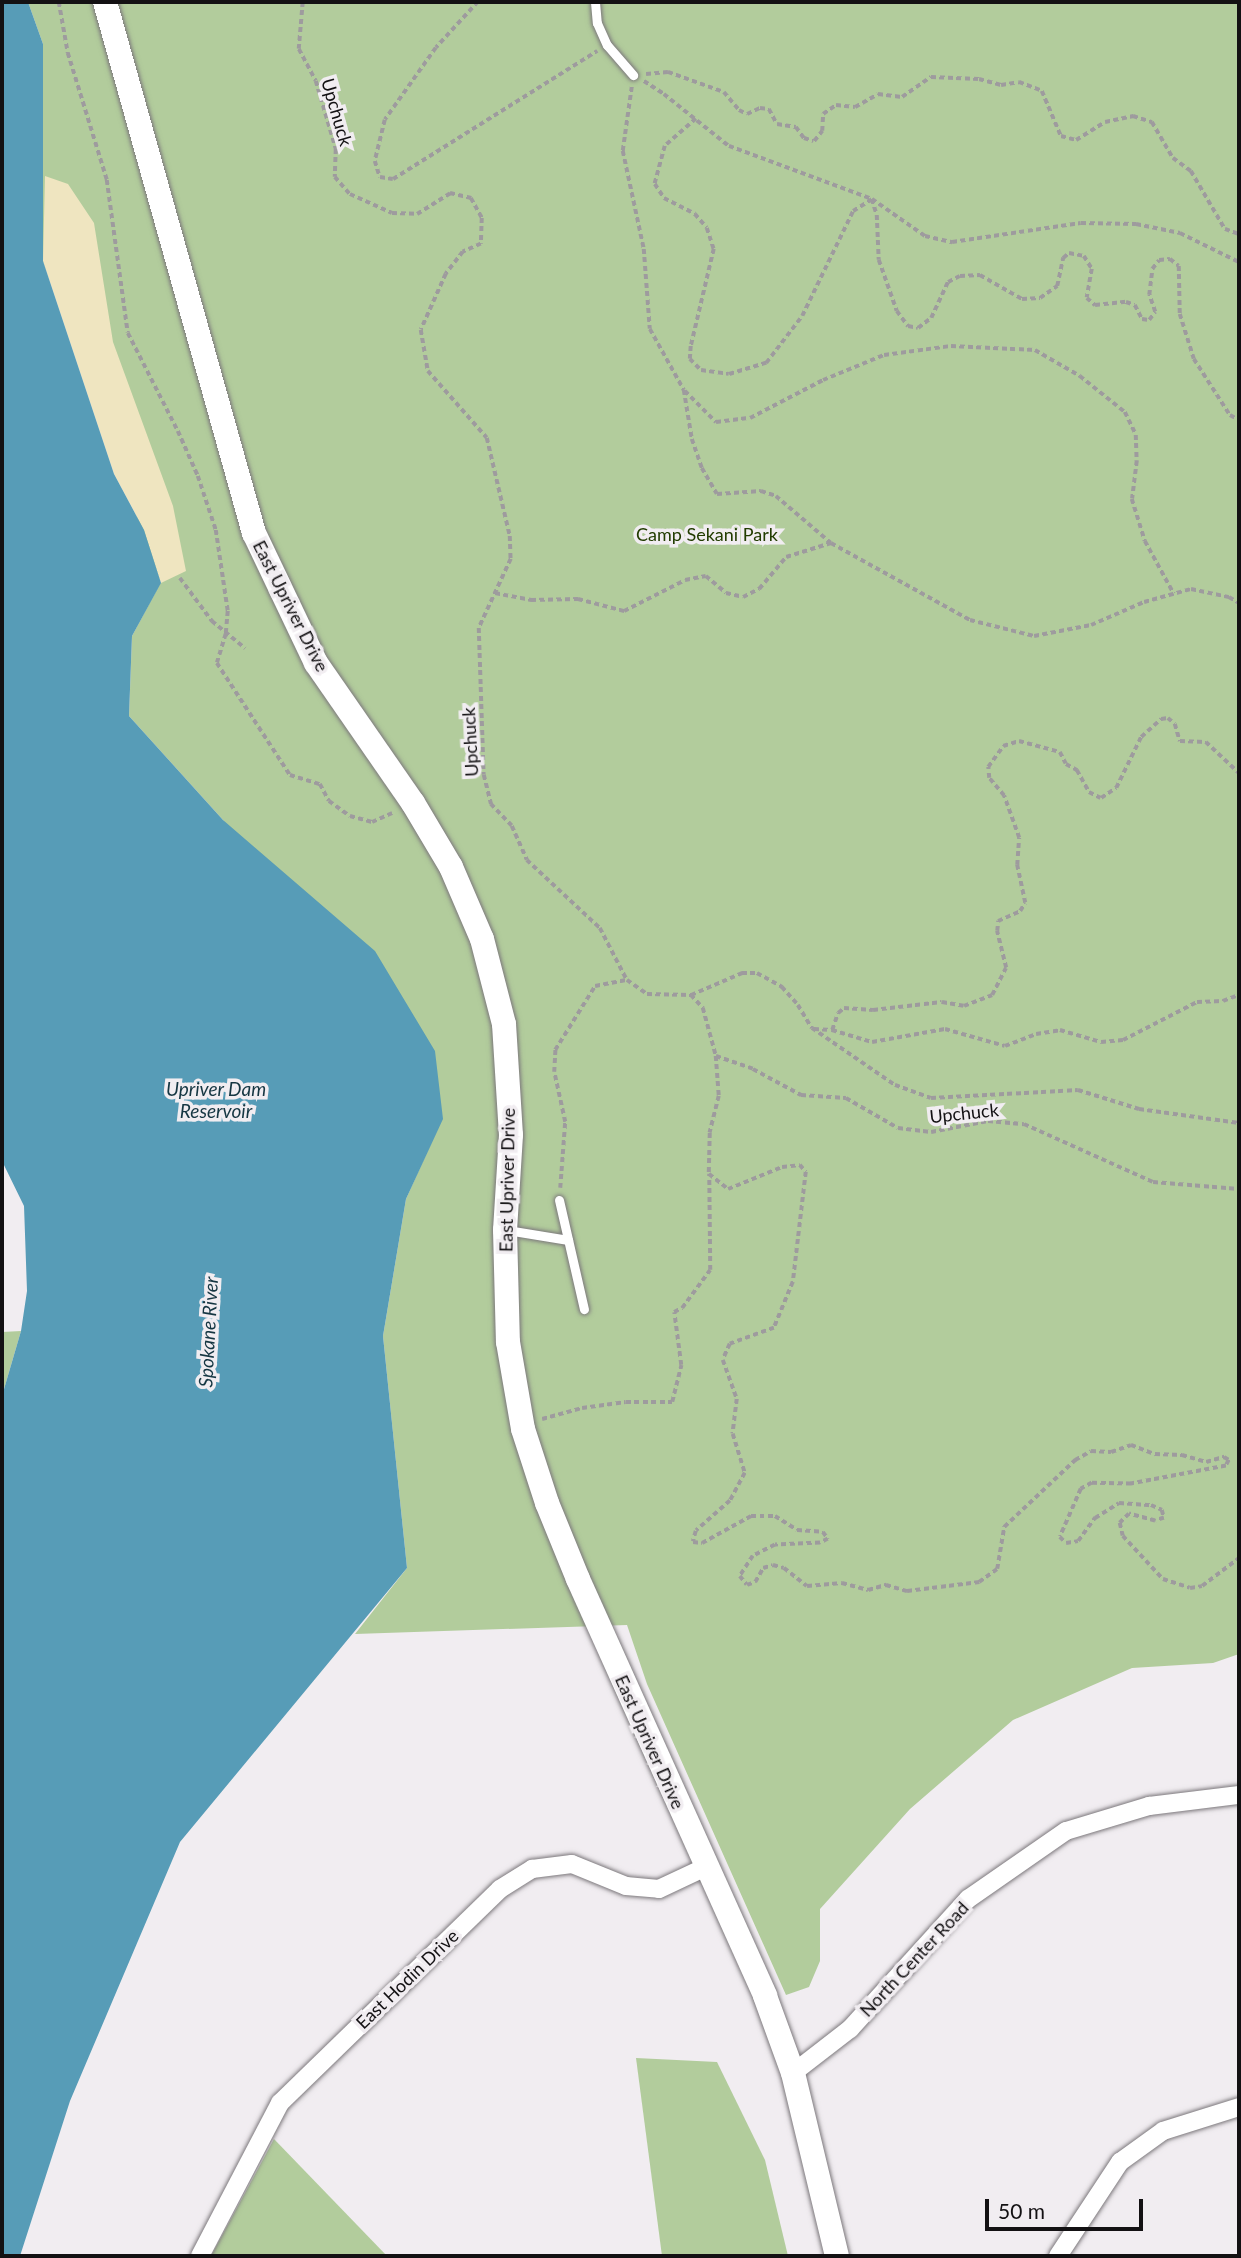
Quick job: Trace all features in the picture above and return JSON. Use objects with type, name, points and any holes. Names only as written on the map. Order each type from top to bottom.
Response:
[{"type":"main road","name":"East Upriver Drive","points":[[105,2],[254,533],[316,663],[413,803],[451,867],[482,939],[504,1024],[511,1135],[505,1230],[508,1342],[523,1429],[547,1503],[578,1579],[765,1996],[793,2073],[837,2256]]},
{"type":"street","name":"North Center Road","points":[[793,2073],[850,2029],[968,1899],[1066,1831],[1149,1806],[1239,1794]]},
{"type":"street","name":"East Hodin Drive","points":[[200,2256],[281,2103],[500,1889],[532,1869],[572,1864],[626,1886],[659,1889],[706,1867]]},
{"type":"street","points":[[1058,2256],[1120,2162],[1163,2131],[1239,2106]]},
{"type":"lane","points":[[595,2],[597,23],[607,45],[633,75]]},
{"type":"lane","points":[[559,1200],[584,1309]]},
{"type":"lane","points":[[505,1230],[568,1240]]},
{"type":"path","points":[[59,2],[68,53],[107,180],[128,333],[178,431],[198,476],[216,530],[226,584],[226,634],[217,663],[290,775],[320,784],[329,801],[350,816],[372,822],[413,803]]},
{"type":"path","name":"Upchuck","points":[[303,2],[299,49],[316,81],[336,149],[335,177],[350,194],[392,213],[417,214],[450,193],[471,198],[482,218],[481,244],[463,252],[446,274],[421,330],[428,371],[487,438],[511,547],[511,559],[479,628],[484,775],[491,804],[512,826],[527,860],[600,928],[627,980]]},
{"type":"path","points":[[478,2],[436,48],[385,120],[375,161],[380,177],[393,180],[607,45]]},
{"type":"path","points":[[633,75],[667,72],[723,92],[738,110],[747,114],[760,108],[769,109],[777,124],[796,127],[804,138],[814,141],[822,131],[823,114],[836,105],[855,107],[878,94],[902,97],[931,76],[979,79],[1001,85],[1019,82],[1042,91],[1061,136],[1076,140],[1105,121],[1133,116],[1152,122],[1173,158],[1191,171],[1225,229],[1239,234]]},
{"type":"path","points":[[633,75],[664,94],[729,146],[872,199],[925,236],[952,242],[1082,223],[1136,224],[1180,233],[1239,262]]},
{"type":"path","points":[[633,75],[623,151],[644,249],[650,329],[684,390],[716,422],[750,418],[823,380],[884,355],[951,346],[1035,350],[1080,376],[1125,412],[1136,435],[1137,461],[1132,499],[1145,541],[1174,594]]},
{"type":"path","points":[[696,119],[664,146],[655,184],[664,198],[695,214],[707,228],[714,249],[691,346],[691,359],[701,370],[729,374],[766,363],[802,316],[853,211],[872,199]]},
{"type":"path","points":[[872,199],[877,215],[879,260],[897,311],[908,326],[918,328],[931,318],[948,282],[960,276],[980,275],[1023,299],[1040,298],[1057,286],[1063,258],[1069,253],[1084,256],[1092,269],[1086,286],[1087,298],[1095,305],[1126,302],[1135,305],[1142,319],[1149,320],[1155,312],[1149,295],[1152,269],[1159,260],[1170,259],[1179,266],[1180,314],[1194,359],[1230,415],[1239,420]]},
{"type":"path","points":[[684,390],[692,439],[702,468],[717,494],[761,491],[776,496],[831,543],[970,620],[1034,636],[1091,625],[1144,602],[1191,589],[1229,597],[1239,603]]},
{"type":"path","points":[[495,593],[531,600],[578,599],[624,611],[685,580],[706,576],[726,593],[743,597],[759,589],[786,557],[831,543]]},
{"type":"path","points":[[180,578],[212,621],[245,648]]},
{"type":"path","points":[[832,1030],[838,1013],[845,1008],[873,1010],[942,1002],[964,1006],[992,995],[1006,968],[997,931],[998,921],[1020,911],[1025,902],[1017,865],[1018,838],[1004,796],[989,778],[988,767],[1003,746],[1019,741],[1060,752],[1066,764],[1077,770],[1089,792],[1101,798],[1116,788],[1141,737],[1161,719],[1168,718],[1175,724],[1180,741],[1206,742],[1239,773]]},
{"type":"path","points":[[559,1200],[565,1122],[554,1072],[555,1050],[595,986],[627,980],[647,994],[691,995],[742,973],[757,973],[782,987],[798,1004],[812,1028],[895,1085],[931,1098],[1078,1090],[1139,1109],[1239,1123]]},
{"type":"path","points":[[523,1429],[548,1415],[582,1408],[626,1402],[672,1402],[681,1365],[674,1312],[682,1308],[710,1270],[710,1133],[719,1096],[716,1056],[703,1008],[691,995]]},
{"type":"path","points":[[812,1028],[832,1030],[872,1042],[945,1029],[1005,1046],[1035,1034],[1060,1030],[1101,1042],[1123,1040],[1196,1002],[1223,1001],[1239,995]]},
{"type":"path","name":"Upchuck","points":[[716,1056],[753,1069],[801,1096],[846,1098],[898,1128],[932,1132],[988,1121],[1024,1124],[1153,1182],[1239,1189]]},
{"type":"path","points":[[709,1174],[728,1189],[782,1167],[800,1165],[806,1172],[793,1282],[774,1328],[730,1344],[723,1360],[737,1399],[733,1434],[745,1473],[730,1500],[696,1531],[693,1542],[702,1543],[751,1516],[775,1516],[797,1530],[823,1532],[828,1539],[820,1543],[775,1545],[753,1556],[740,1576],[747,1585],[755,1582],[763,1568],[772,1565],[783,1568],[807,1587],[842,1583],[868,1590],[886,1585],[907,1591],[979,1582],[997,1569],[1004,1527],[1075,1460],[1091,1451],[1111,1452],[1131,1445],[1155,1454],[1182,1455],[1206,1462],[1224,1457],[1229,1460],[1226,1466],[1131,1484],[1092,1483],[1081,1489],[1060,1537],[1066,1543],[1078,1541],[1095,1518],[1119,1503],[1151,1505],[1163,1510],[1164,1518],[1156,1521],[1129,1514],[1120,1523],[1123,1536],[1163,1579],[1190,1588],[1202,1586],[1239,1558]]},
{"type":"green space","name":"Camp Sekani Park","points":[[28,2],[1239,2],[1239,1654],[1213,1663],[1132,1668],[1013,1720],[910,1809],[820,1909],[820,1961],[809,1987],[786,1995],[647,1684],[627,1625],[355,1634],[407,1568],[383,1336],[406,1199],[442,1119],[223,820],[129,716],[132,636],[161,582],[43,261],[43,44]]},
{"type":"green space","points":[[21,1331],[2,1396],[2,1332]]},
{"type":"green space","points":[[636,2058],[717,2062],[765,2160],[788,2256],[662,2256]]},
{"type":"green space","points":[[274,2139],[387,2256],[211,2256]]},
{"type":"sand","points":[[45,176],[68,184],[94,223],[113,342],[173,506],[186,571],[161,583],[144,530],[114,474],[43,261]]},
{"type":"water","name":"Upriver Dam Reservoir","points":[[2,2],[28,2],[43,44],[43,261],[114,474],[144,530],[161,583],[132,636],[129,716],[223,820],[375,951],[435,1051],[443,1119],[406,1199],[383,1336],[407,1568],[180,1842],[70,2101],[20,2256],[2,2256],[2,1396],[21,1331],[27,1291],[24,1206],[2,1161]]},
{"type":"water label","name":"Spokane River","points":[[208,1332]]}]
